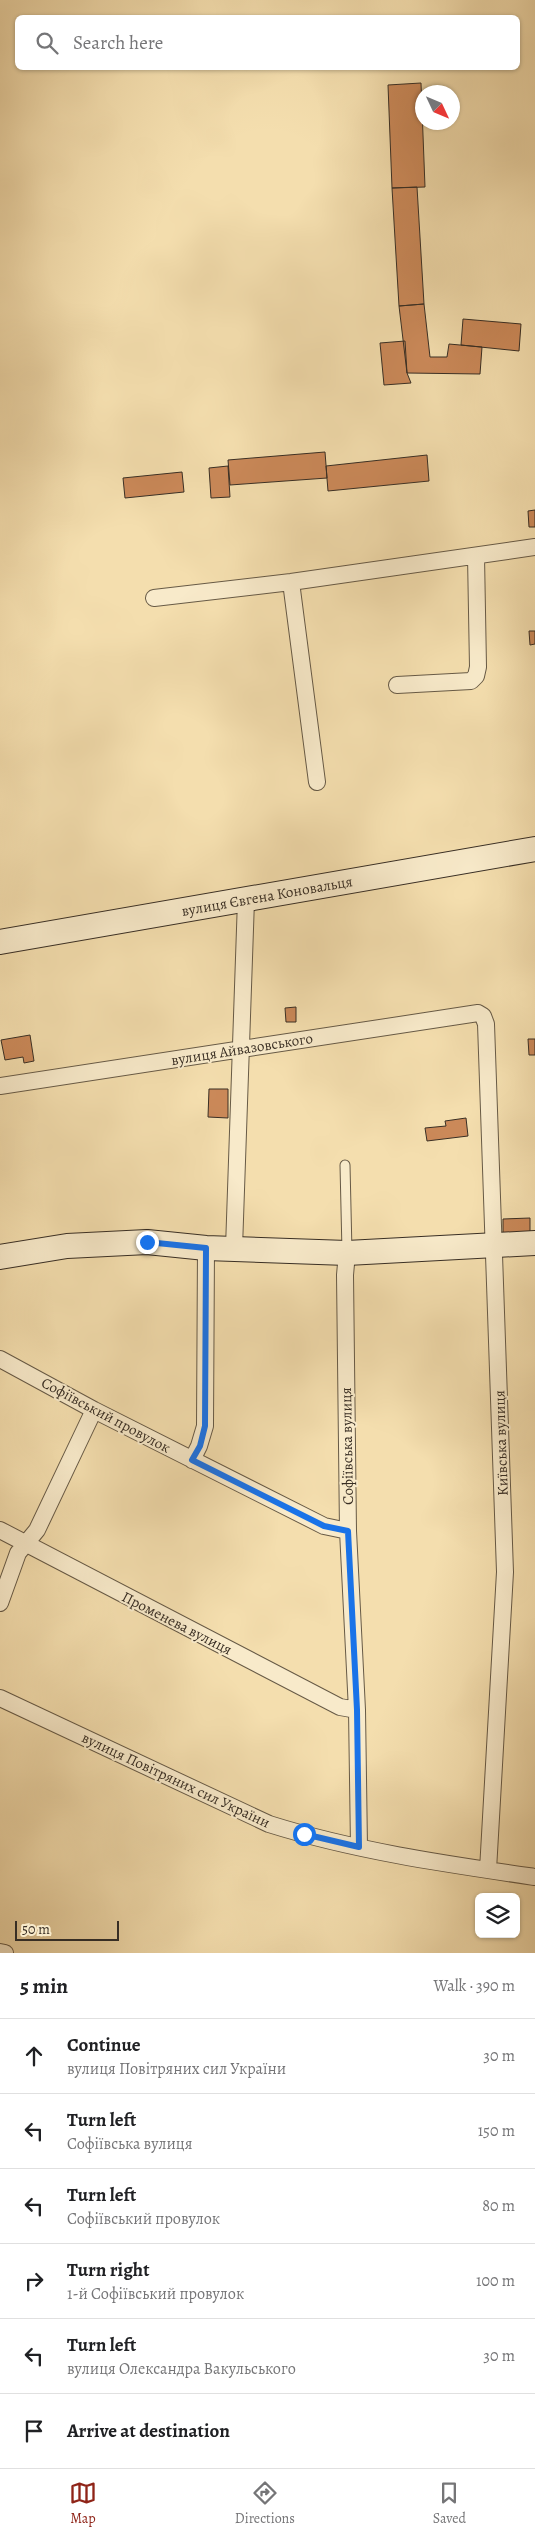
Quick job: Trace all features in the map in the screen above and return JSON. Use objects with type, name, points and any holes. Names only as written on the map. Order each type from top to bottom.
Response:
[{"type":"street","points":[[154,598],[291,582],[535,547]]},
{"type":"street","points":[[397,685],[471,681],[476,676],[478,667],[476,556]]},
{"type":"street","points":[[291,582],[317,782]]},
{"type":"street","name":"вулиця Євгена Коновальця","points":[[0,942],[535,849]]},
{"type":"street","points":[[234,1248],[246,900]]},
{"type":"street","name":"вулиця Айвазовського","points":[[0,1086],[478,1013],[483,1016]]},
{"type":"street","name":"Київська вулиця","points":[[483,1016],[486,1024],[496,1246],[505,1572],[488,1870]]},
{"type":"street","points":[[0,1257],[67,1246],[147,1242],[206,1248],[348,1253],[535,1243]]},
{"type":"street","points":[[192,1460],[200,1446],[205,1426],[206,1248]]},
{"type":"street","name":"Софіївська вулиця","points":[[348,1253],[345,1274],[348,1531],[357,1710],[359,1847]]},
{"type":"street","name":"Софіївський провулок","points":[[0,1359],[94,1410],[324,1526],[348,1531]]},
{"type":"street","points":[[0,1603],[18,1553],[24,1543],[37,1530],[94,1410]]},
{"type":"street","name":"Променева вулиця","points":[[0,1530],[340,1707],[357,1710]]},
{"type":"street","name":"вулиця Повітряних сил України","points":[[0,1698],[269,1824],[359,1847],[488,1870],[535,1876]]},
{"type":"street","points":[[0,1952],[5,1953]]},
{"type":"lane","name":"Софіївська вулиця","points":[[345,1165],[348,1253]]},
{"type":"building","points":[[421,83],[421,85],[415,85],[415,130],[423,130],[425,187],[392,188],[388,85]]},
{"type":"building","points":[[417,187],[424,304],[399,306],[392,188]]},
{"type":"building","points":[[424,304],[430,357],[447,357],[449,344],[482,347],[480,374],[407,373],[399,306]]},
{"type":"building","points":[[463,319],[521,324],[519,351],[461,345]]},
{"type":"building","points":[[405,341],[407,373],[411,383],[384,385],[380,343]]},
{"type":"building","points":[[325,452],[327,478],[230,485],[228,460]]},
{"type":"building","points":[[427,455],[429,481],[328,491],[326,466]]},
{"type":"building","points":[[228,466],[230,497],[211,498],[209,468]]},
{"type":"building","points":[[182,472],[184,492],[125,498],[123,478]]},
{"type":"building","points":[[535,510],[535,527],[529,527],[528,511]]},
{"type":"building","points":[[529,631],[535,631],[535,644],[530,645]]},
{"type":"building","points":[[296,1007],[296,1022],[286,1022],[285,1008]]},
{"type":"building","points":[[30,1035],[34,1061],[24,1063],[23,1057],[5,1060],[1,1040]]},
{"type":"building","points":[[528,1039],[535,1039],[535,1055],[529,1055]]},
{"type":"building","points":[[209,1089],[228,1089],[228,1118],[208,1117]]},
{"type":"building","points":[[466,1118],[468,1136],[427,1141],[425,1128],[446,1126],[445,1121]]},
{"type":"building","points":[[530,1218],[530,1234],[503,1235],[503,1219]]},
{"type":"route","points":[[147,1242],[206,1248],[205,1426],[200,1446],[192,1460],[324,1526],[348,1531],[357,1710],[359,1847],[304,1834]]}]
